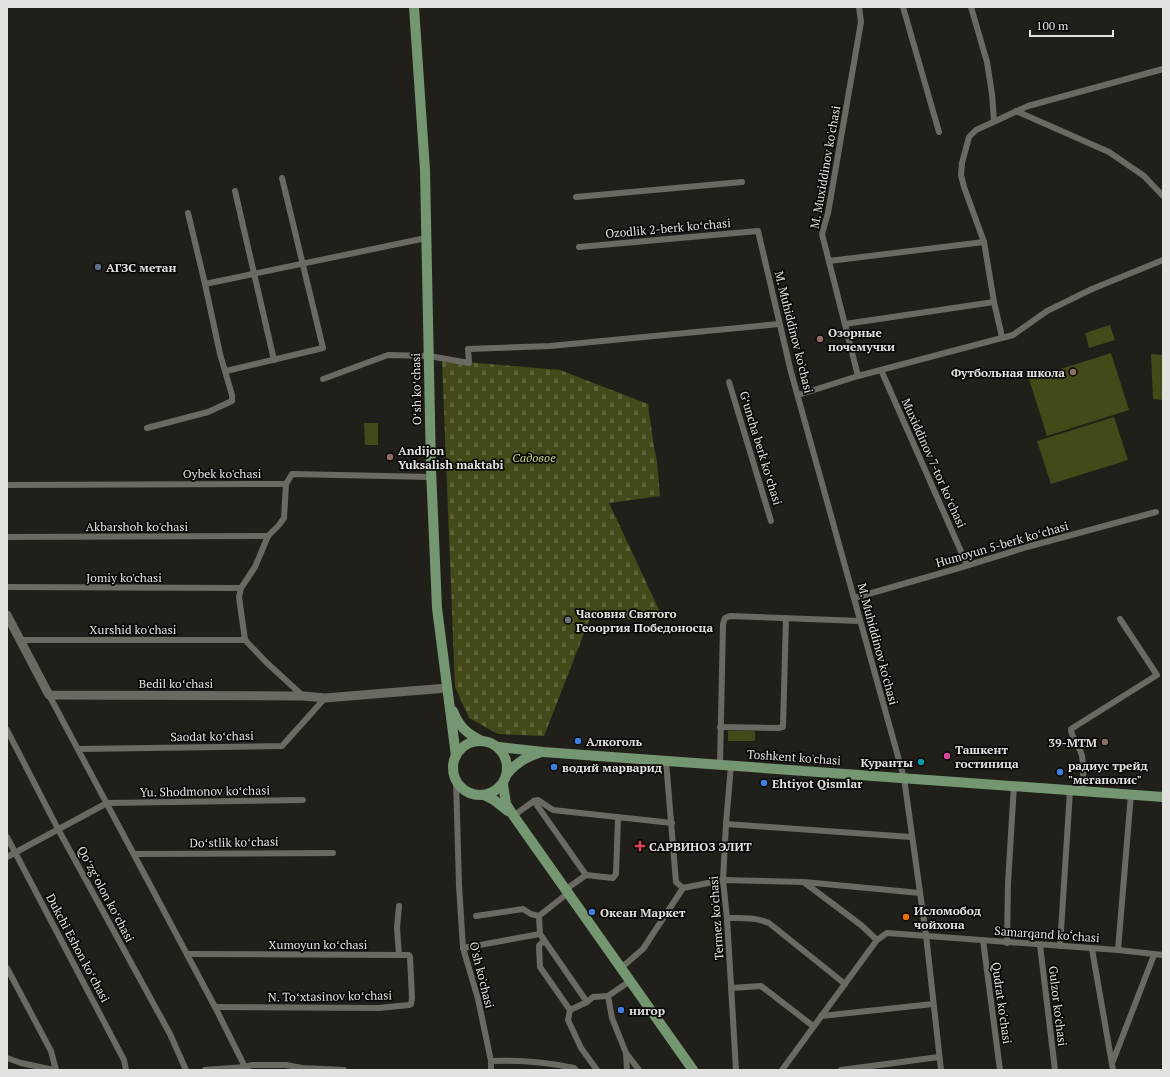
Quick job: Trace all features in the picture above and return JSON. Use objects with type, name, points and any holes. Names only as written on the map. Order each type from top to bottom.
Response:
[{"type":"main road","name":"Oʻsh koʻchasi","points":[[414,7],[425,170],[431,477],[437,608],[448,699]]},
{"type":"main road","points":[[448,699],[456,719],[462,728],[480,740],[493,743],[499,747],[507,759],[507,774]]},
{"type":"main road","points":[[448,699],[456,756]]},
{"type":"main road","points":[[480,740],[465,744],[460,749],[453,764],[453,772],[456,780],[461,787],[476,795],[491,793],[503,784]]},
{"type":"main road","name":"Toshkent ko'chasi","points":[[499,747],[543,752],[1163,797]]},
{"type":"main road","points":[[543,752],[520,761],[513,766],[507,774],[503,784],[506,804],[566,892],[693,1070]]},
{"type":"main road","points":[[484,795],[501,804],[513,816]]},
{"type":"street","name":"M. Muxiddinov ko'chasi","points":[[858,7],[860,22],[854,60],[828,213],[822,234],[858,376]]},
{"type":"street","points":[[903,7],[939,132]]},
{"type":"street","points":[[971,7],[987,62],[994,121]]},
{"type":"street","points":[[1002,337],[994,302],[984,242],[961,175],[962,163],[969,137],[976,130],[1028,106],[1163,69]]},
{"type":"street","points":[[1016,112],[1109,152],[1144,176],[1163,196]]},
{"type":"street","points":[[226,371],[323,348],[282,178]]},
{"type":"street","points":[[576,197],[742,182]]},
{"type":"street","points":[[235,191],[274,360]]},
{"type":"street","points":[[147,428],[208,412],[231,402],[233,399],[220,354],[188,213]]},
{"type":"street","name":"Ozodlik 2-berk koʻchasi","points":[[579,247],[758,231]]},
{"type":"street","name":"M. Muhiddinov ko'chasi","points":[[758,231],[779,324],[904,778],[911,837],[926,935],[938,1057],[941,1070]]},
{"type":"street","points":[[205,284],[426,238]]},
{"type":"street","points":[[829,261],[984,242]]},
{"type":"street","points":[[798,395],[858,376],[1013,334],[1048,311],[1092,289],[1163,260]]},
{"type":"street","points":[[845,324],[994,302]]},
{"type":"street","points":[[323,379],[388,356],[429,356],[469,363],[468,348],[550,346],[779,324]]},
{"type":"street","name":"Muxiddinov 7-tor koʻchasi","points":[[881,370],[967,565]]},
{"type":"street","name":"Gʻuncha berk koʻchasi","points":[[729,382],[771,521]]},
{"type":"street","points":[[303,696],[266,662],[245,640],[240,597],[241,588],[255,567],[268,536],[284,518],[286,484],[292,474],[431,477]]},
{"type":"street","name":"Oybek ko'chasi","points":[[7,485],[286,484]]},
{"type":"street","name":"Humoyun 5-berk koʻchasi","points":[[854,598],[1027,547],[1156,512]]},
{"type":"street","name":"Akbarshoh ko'chasi","points":[[7,537],[268,536]]},
{"type":"street","name":"Jomiy ko'chasi","points":[[7,587],[241,588]]},
{"type":"street","points":[[7,615],[10,627],[20,640],[49,694],[215,1007],[245,1067]]},
{"type":"street","points":[[720,765],[724,620],[730,616],[860,620]]},
{"type":"street","points":[[720,727],[782,727],[786,618]]},
{"type":"street","points":[[1083,791],[1082,757],[1071,729],[1157,675],[1120,618]]},
{"type":"street","name":"Xurshid ko'chasi","points":[[20,640],[245,640]]},
{"type":"street","name":"Bedil koʻchasi","points":[[49,694],[303,696],[325,698],[447,688]]},
{"type":"street","name":"Saodat koʻchasi","points":[[78,749],[282,746],[325,698]]},
{"type":"street","name":"Qoʻzgʻolon koʻchasi","points":[[7,730],[58,829],[170,1034],[186,1070]]},
{"type":"street","points":[[666,761],[676,882],[683,888]]},
{"type":"street","name":"Termez ko'chasi","points":[[731,766],[723,880],[727,918],[736,1070]]},
{"type":"street","name":"O'sh ko'chasi","points":[[456,780],[458,885],[463,948],[478,999],[491,1061],[491,1070]]},
{"type":"street","points":[[1007,942],[1008,883],[1014,785]]},
{"type":"street","points":[[1060,946],[1070,791]]},
{"type":"street","points":[[1118,950],[1131,794]]},
{"type":"street","name":"Yu. Shodmonov koʻchasi","points":[[107,803],[303,800]]},
{"type":"street","points":[[513,816],[534,801],[538,800],[553,810],[672,823]]},
{"type":"street","points":[[534,801],[586,875]]},
{"type":"street","points":[[7,857],[107,803]]},
{"type":"street","points":[[538,916],[586,875],[613,878],[616,874],[618,818]]},
{"type":"street","points":[[726,824],[911,837]]},
{"type":"street","name":"Dukchi Eshon koʻchasi","points":[[7,837],[124,1060],[126,1070]]},
{"type":"street","name":"Doʻstlik koʻchasi","points":[[134,854],[333,853]]},
{"type":"street","points":[[621,968],[643,949],[683,888],[723,880],[804,882],[920,892]]},
{"type":"street","points":[[782,1070],[877,940],[861,925],[804,882]]},
{"type":"street","points":[[399,906],[397,928],[399,955]]},
{"type":"street","points":[[476,916],[523,909],[538,916]]},
{"type":"street","points":[[538,916],[542,937],[587,1002]]},
{"type":"street","points":[[727,918],[751,918],[769,923],[845,984]]},
{"type":"street","name":"Samarqand ko‘chasi","points":[[877,940],[886,933],[926,935],[1163,955]]},
{"type":"street","points":[[463,948],[542,937]]},
{"type":"street","points":[[542,937],[539,946],[540,967],[570,1010],[568,1020],[581,1048],[597,1070]]},
{"type":"street","name":"Qudrat ko'chasi","points":[[983,940],[1000,1070]]},
{"type":"street","name":"Gulzor ko'chasi","points":[[1040,945],[1055,1070]]},
{"type":"street","points":[[1092,949],[1113,1070]]},
{"type":"street","name":"Xumoyun koʻchasi","points":[[187,954],[399,955]]},
{"type":"street","name":"N. Toʻxtasinov koʻchasi","points":[[215,1007],[379,1008],[409,1005],[411,1004],[412,998],[410,957],[409,955],[399,955]]},
{"type":"street","points":[[1112,1063],[1154,955]]},
{"type":"street","points":[[7,968],[51,1051],[55,1070],[45,1069],[7,1058]]},
{"type":"street","points":[[570,1010],[594,998],[608,996],[630,981]]},
{"type":"street","points":[[731,988],[761,986],[813,1026]]},
{"type":"street","points":[[608,996],[612,1018],[626,1053],[639,1070]]},
{"type":"street","points":[[821,1016],[933,1004]]},
{"type":"street","points":[[626,1053],[626,1070]]},
{"type":"street","points":[[841,1070],[938,1057]]},
{"type":"street","points":[[491,1061],[515,1060],[550,1063],[574,1068],[576,1070]]},
{"type":"street","points":[[205,1070],[245,1067],[252,1065],[286,1065],[302,1068],[344,1070]]},
{"type":"green space","points":[[1110,325],[1115,340],[1089,348],[1085,333]]},
{"type":"green space","points":[[1111,353],[1129,410],[1047,436],[1029,379]]},
{"type":"green space","points":[[1151,354],[1163,355],[1163,400],[1153,399]]},
{"type":"green space","name":"Садовое","points":[[442,360],[560,370],[648,404],[657,461],[660,496],[609,503],[661,614],[640,620],[590,618],[544,736],[498,734],[469,718],[455,687]]},
{"type":"green space","points":[[1114,417],[1128,460],[1051,484],[1037,441]]},
{"type":"green space","points":[[364,423],[378,423],[378,445],[365,445]]},
{"type":"green space","points":[[728,731],[755,731],[755,741],[728,741]]},
{"type":"place","name":"АГЗС метан","points":[[98,267]]},
{"type":"place","name":"Озорные почемучки","points":[[820,339]]},
{"type":"place","name":"Футбольная школа","points":[[1073,372]]},
{"type":"place","name":"Andijon Yuksalish maktabi","points":[[390,457]]},
{"type":"place","name":"Часовня Святого Геооргия Победоносца","points":[[568,620]]},
{"type":"place","name":"Алкоголь","points":[[578,741]]},
{"type":"place","name":"39-MTM","points":[[1105,742]]},
{"type":"place","name":"Ташкент гостиница","points":[[947,756]]},
{"type":"place","name":"Куранты","points":[[921,762]]},
{"type":"place","name":"водий марварид","points":[[554,767]]},
{"type":"place","name":"радиус трейд \"мегаполис\"","points":[[1060,772]]},
{"type":"place","name":"Ehtiyot Qismlar","points":[[764,783]]},
{"type":"place","name":"САРВИНОЗ ЭЛИТ","points":[[640,846]]},
{"type":"place","name":"Океан Маркет","points":[[592,912]]},
{"type":"place","name":"Исломобод чойхона","points":[[906,917]]},
{"type":"place","name":"нигор","points":[[621,1010]]}]
